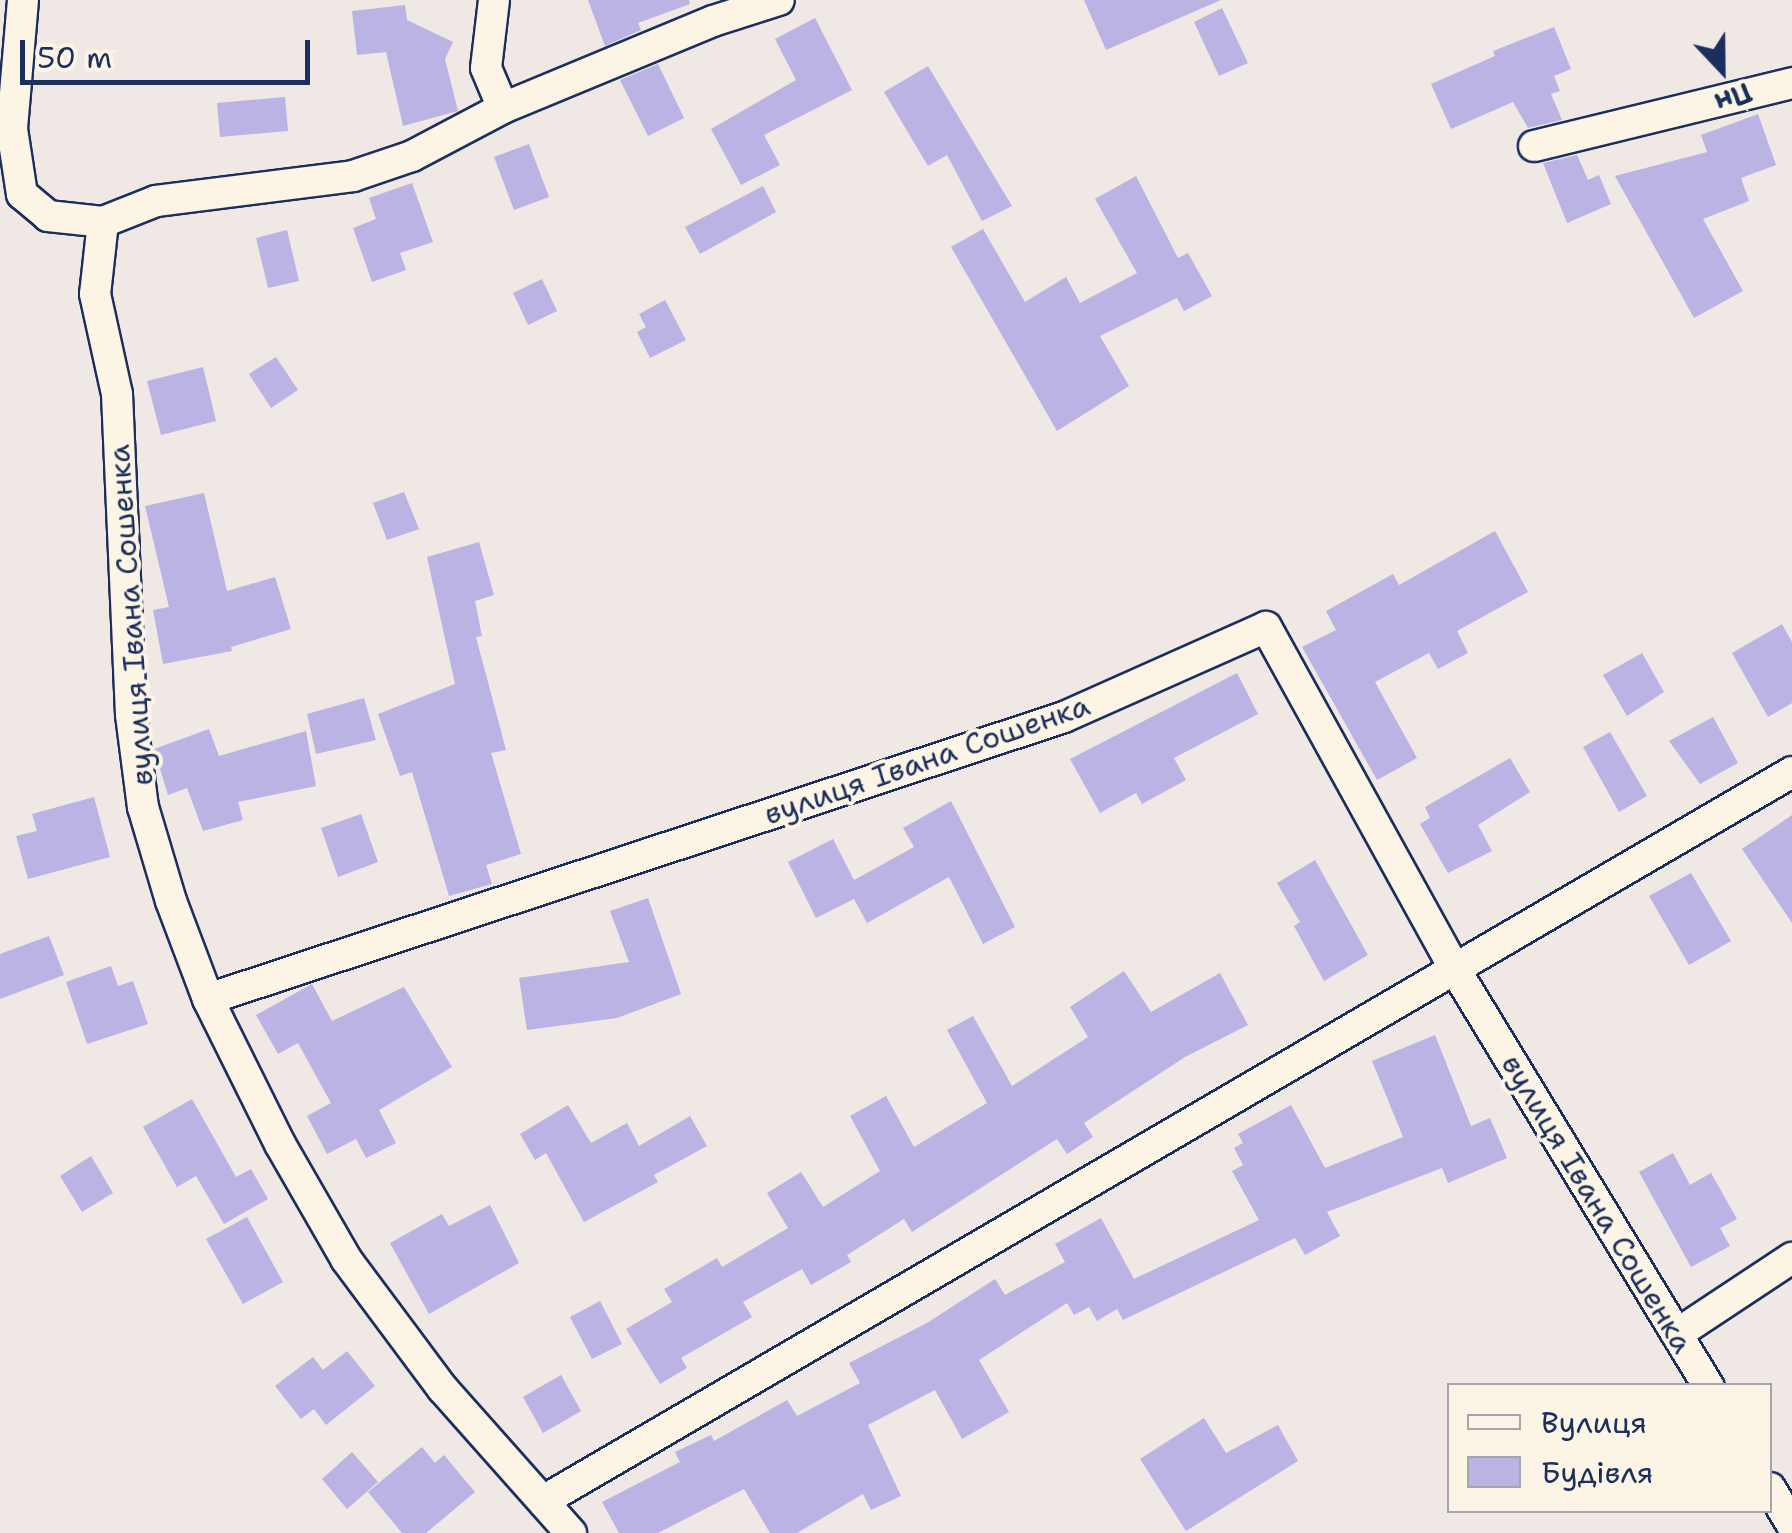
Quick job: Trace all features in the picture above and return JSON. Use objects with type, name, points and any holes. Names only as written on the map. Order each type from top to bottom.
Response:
[{"type":"street","points":[[22,0],[12,129],[22,194],[48,216],[103,222],[156,201],[353,176],[412,156],[503,108],[714,21],[778,0]]},
{"type":"street","points":[[494,0],[486,68],[503,108]]},
{"type":"street","points":[[1534,146],[1792,83]]},
{"type":"street","name":"вулиця Івана Сошенка","points":[[103,222],[95,294],[118,394],[131,716],[143,807],[171,901],[208,999],[280,1144],[346,1259],[442,1389],[571,1533]]},
{"type":"street","name":"вулиця Івана Сошенка","points":[[208,999],[1064,717],[1266,627],[1456,971],[1706,1383]]},
{"type":"street","points":[[542,1501],[1792,772]]},
{"type":"street","points":[[1677,1334],[1792,1258]]},
{"type":"street","points":[[1772,1491],[1792,1525]]},
{"type":"building","points":[[588,0],[689,0],[690,4],[638,23],[641,30],[605,46]]},
{"type":"building","points":[[1084,0],[1221,0],[1106,50]]},
{"type":"building","points":[[405,5],[407,20],[453,42],[445,59],[458,111],[403,126],[386,52],[357,55],[352,11]]},
{"type":"building","points":[[1222,8],[1248,63],[1219,76],[1194,22]]},
{"type":"building","points":[[815,18],[852,90],[764,135],[780,165],[741,185],[711,129],[796,80],[775,39]]},
{"type":"building","points":[[1554,27],[1571,69],[1554,76],[1560,91],[1551,94],[1562,120],[1528,128],[1513,102],[1451,129],[1431,84],[1495,56],[1493,51]]},
{"type":"building","points":[[658,64],[684,118],[648,136],[620,80]]},
{"type":"building","points":[[928,66],[1012,206],[982,221],[947,155],[928,166],[884,92]]},
{"type":"building","points":[[285,97],[288,131],[220,137],[217,103]]},
{"type":"building","points":[[1758,114],[1776,165],[1741,178],[1749,201],[1703,219],[1743,291],[1694,318],[1615,176],[1707,152],[1701,135]]},
{"type":"building","points":[[529,144],[549,197],[514,210],[494,157]]},
{"type":"building","points":[[1577,155],[1588,180],[1599,175],[1611,204],[1567,223],[1543,163]]},
{"type":"building","points":[[1136,176],[1178,258],[1188,253],[1212,296],[1184,311],[1177,298],[1100,336],[1129,386],[1057,431],[951,247],[983,229],[1025,302],[1066,277],[1080,303],[1137,273],[1095,199]]},
{"type":"building","points":[[412,183],[433,242],[400,253],[406,270],[372,282],[353,228],[376,219],[369,198]]},
{"type":"building","points":[[763,186],[776,212],[700,254],[685,227]]},
{"type":"building","points":[[287,230],[299,281],[268,288],[256,238]]},
{"type":"building","points":[[542,279],[557,311],[528,325],[513,293]]},
{"type":"building","points":[[665,300],[686,340],[650,358],[637,332],[646,327],[639,314]]},
{"type":"building","points":[[276,357],[298,390],[271,408],[249,374]]},
{"type":"building","points":[[203,367],[216,421],[161,435],[147,381]]},
{"type":"building","points":[[404,492],[419,529],[387,540],[373,503]]},
{"type":"building","points":[[204,493],[227,591],[275,577],[291,629],[231,647],[232,651],[163,664],[153,610],[169,607],[145,506]]},
{"type":"building","points":[[1495,531],[1528,592],[1457,631],[1468,653],[1438,669],[1429,653],[1375,682],[1417,758],[1377,780],[1302,647],[1336,630],[1326,611],[1393,574],[1399,585]]},
{"type":"building","points":[[479,542],[494,595],[475,601],[482,636],[476,637],[506,750],[491,753],[521,854],[486,865],[492,884],[449,896],[412,772],[400,776],[378,714],[455,684],[427,557]]},
{"type":"building","points":[[1782,624],[1792,642],[1792,703],[1768,717],[1732,653]]},
{"type":"building","points":[[1642,653],[1664,692],[1627,716],[1603,675]]},
{"type":"building","points":[[1237,673],[1258,714],[1174,758],[1186,780],[1142,804],[1136,793],[1100,813],[1070,759]]},
{"type":"building","points":[[364,698],[376,740],[316,754],[307,714]]},
{"type":"building","points":[[1713,717],[1738,763],[1700,784],[1669,741]]},
{"type":"building","points":[[209,729],[219,756],[306,731],[316,786],[238,802],[243,820],[203,831],[187,788],[168,795],[154,749]]},
{"type":"building","points":[[1610,732],[1647,796],[1619,812],[1583,747]]},
{"type":"building","points":[[1510,758],[1530,792],[1478,825],[1492,851],[1448,873],[1420,824],[1430,818],[1425,807]]},
{"type":"building","points":[[94,797],[110,857],[28,879],[16,836],[37,831],[32,814]]},
{"type":"building","points":[[951,801],[1015,927],[983,944],[949,877],[867,923],[854,899],[816,918],[788,862],[833,839],[854,880],[914,847],[903,828]]},
{"type":"building","points":[[361,814],[378,862],[338,877],[321,828]]},
{"type":"building","points":[[1792,815],[1792,923],[1742,849]]},
{"type":"building","points":[[1315,860],[1368,955],[1324,981],[1294,926],[1300,922],[1277,883]]},
{"type":"building","points":[[1691,873],[1731,941],[1689,965],[1649,896]]},
{"type":"building","points":[[648,898],[681,994],[617,1018],[527,1030],[519,978],[629,962],[610,911]]},
{"type":"building","points":[[49,936],[64,975],[0,999],[0,954]]},
{"type":"building","points":[[111,966],[118,986],[133,981],[148,1024],[87,1044],[66,982]]},
{"type":"building","points":[[1124,971],[1151,1012],[1220,973],[1248,1025],[1185,1057],[1084,1123],[1093,1137],[1067,1154],[1057,1139],[912,1232],[904,1219],[847,1255],[851,1262],[811,1285],[802,1269],[743,1302],[752,1317],[681,1358],[687,1368],[660,1384],[626,1329],[672,1302],[664,1289],[717,1258],[722,1267],[788,1228],[767,1193],[801,1172],[823,1207],[880,1171],[850,1116],[886,1096],[914,1147],[987,1103],[947,1030],[973,1016],[1012,1086],[1088,1037],[1070,1007]]},
{"type":"building","points":[[312,984],[332,1021],[404,987],[452,1067],[379,1110],[396,1143],[366,1158],[356,1139],[327,1154],[307,1116],[331,1103],[298,1043],[278,1054],[256,1015]]},
{"type":"building","points":[[1435,1035],[1471,1126],[1490,1118],[1507,1158],[1448,1183],[1442,1168],[1327,1212],[1340,1236],[1305,1255],[1295,1238],[1123,1320],[1117,1309],[1097,1321],[1089,1307],[1074,1315],[1067,1303],[979,1360],[1009,1412],[962,1439],[935,1390],[868,1425],[901,1496],[871,1510],[863,1494],[797,1533],[770,1533],[744,1489],[658,1533],[619,1533],[602,1502],[680,1462],[675,1452],[711,1435],[714,1441],[787,1400],[797,1416],[860,1383],[849,1363],[927,1323],[995,1279],[1005,1295],[1065,1262],[1055,1244],[1101,1218],[1134,1279],[1259,1220],[1232,1171],[1243,1165],[1234,1148],[1243,1143],[1238,1134],[1291,1105],[1325,1168],[1403,1137],[1372,1061]]},
{"type":"building","points":[[192,1099],[236,1177],[251,1169],[268,1199],[224,1224],[196,1176],[177,1187],[143,1127]]},
{"type":"building","points":[[568,1105],[591,1143],[627,1123],[639,1146],[690,1116],[707,1146],[654,1175],[658,1182],[584,1222],[546,1153],[535,1160],[520,1134]]},
{"type":"building","points":[[1673,1153],[1690,1185],[1711,1173],[1737,1219],[1720,1228],[1730,1246],[1691,1267],[1639,1172]]},
{"type":"building","points":[[91,1156],[113,1193],[82,1212],[60,1176]]},
{"type":"building","points":[[490,1205],[519,1263],[429,1314],[390,1243],[442,1214],[449,1226]]},
{"type":"building","points":[[247,1217],[283,1282],[243,1304],[206,1239]]},
{"type":"building","points":[[600,1301],[622,1344],[592,1359],[570,1317]]},
{"type":"building","points":[[347,1351],[375,1386],[326,1425],[314,1409],[301,1419],[275,1386],[313,1357],[323,1370]]},
{"type":"building","points":[[561,1375],[581,1411],[543,1433],[523,1397]]},
{"type":"building","points":[[1204,1418],[1226,1453],[1278,1425],[1298,1461],[1186,1531],[1140,1459]]},
{"type":"building","points":[[422,1447],[435,1463],[444,1455],[475,1492],[426,1533],[402,1533],[368,1492]]},
{"type":"building","points":[[352,1452],[378,1482],[347,1509],[322,1479]]}]
